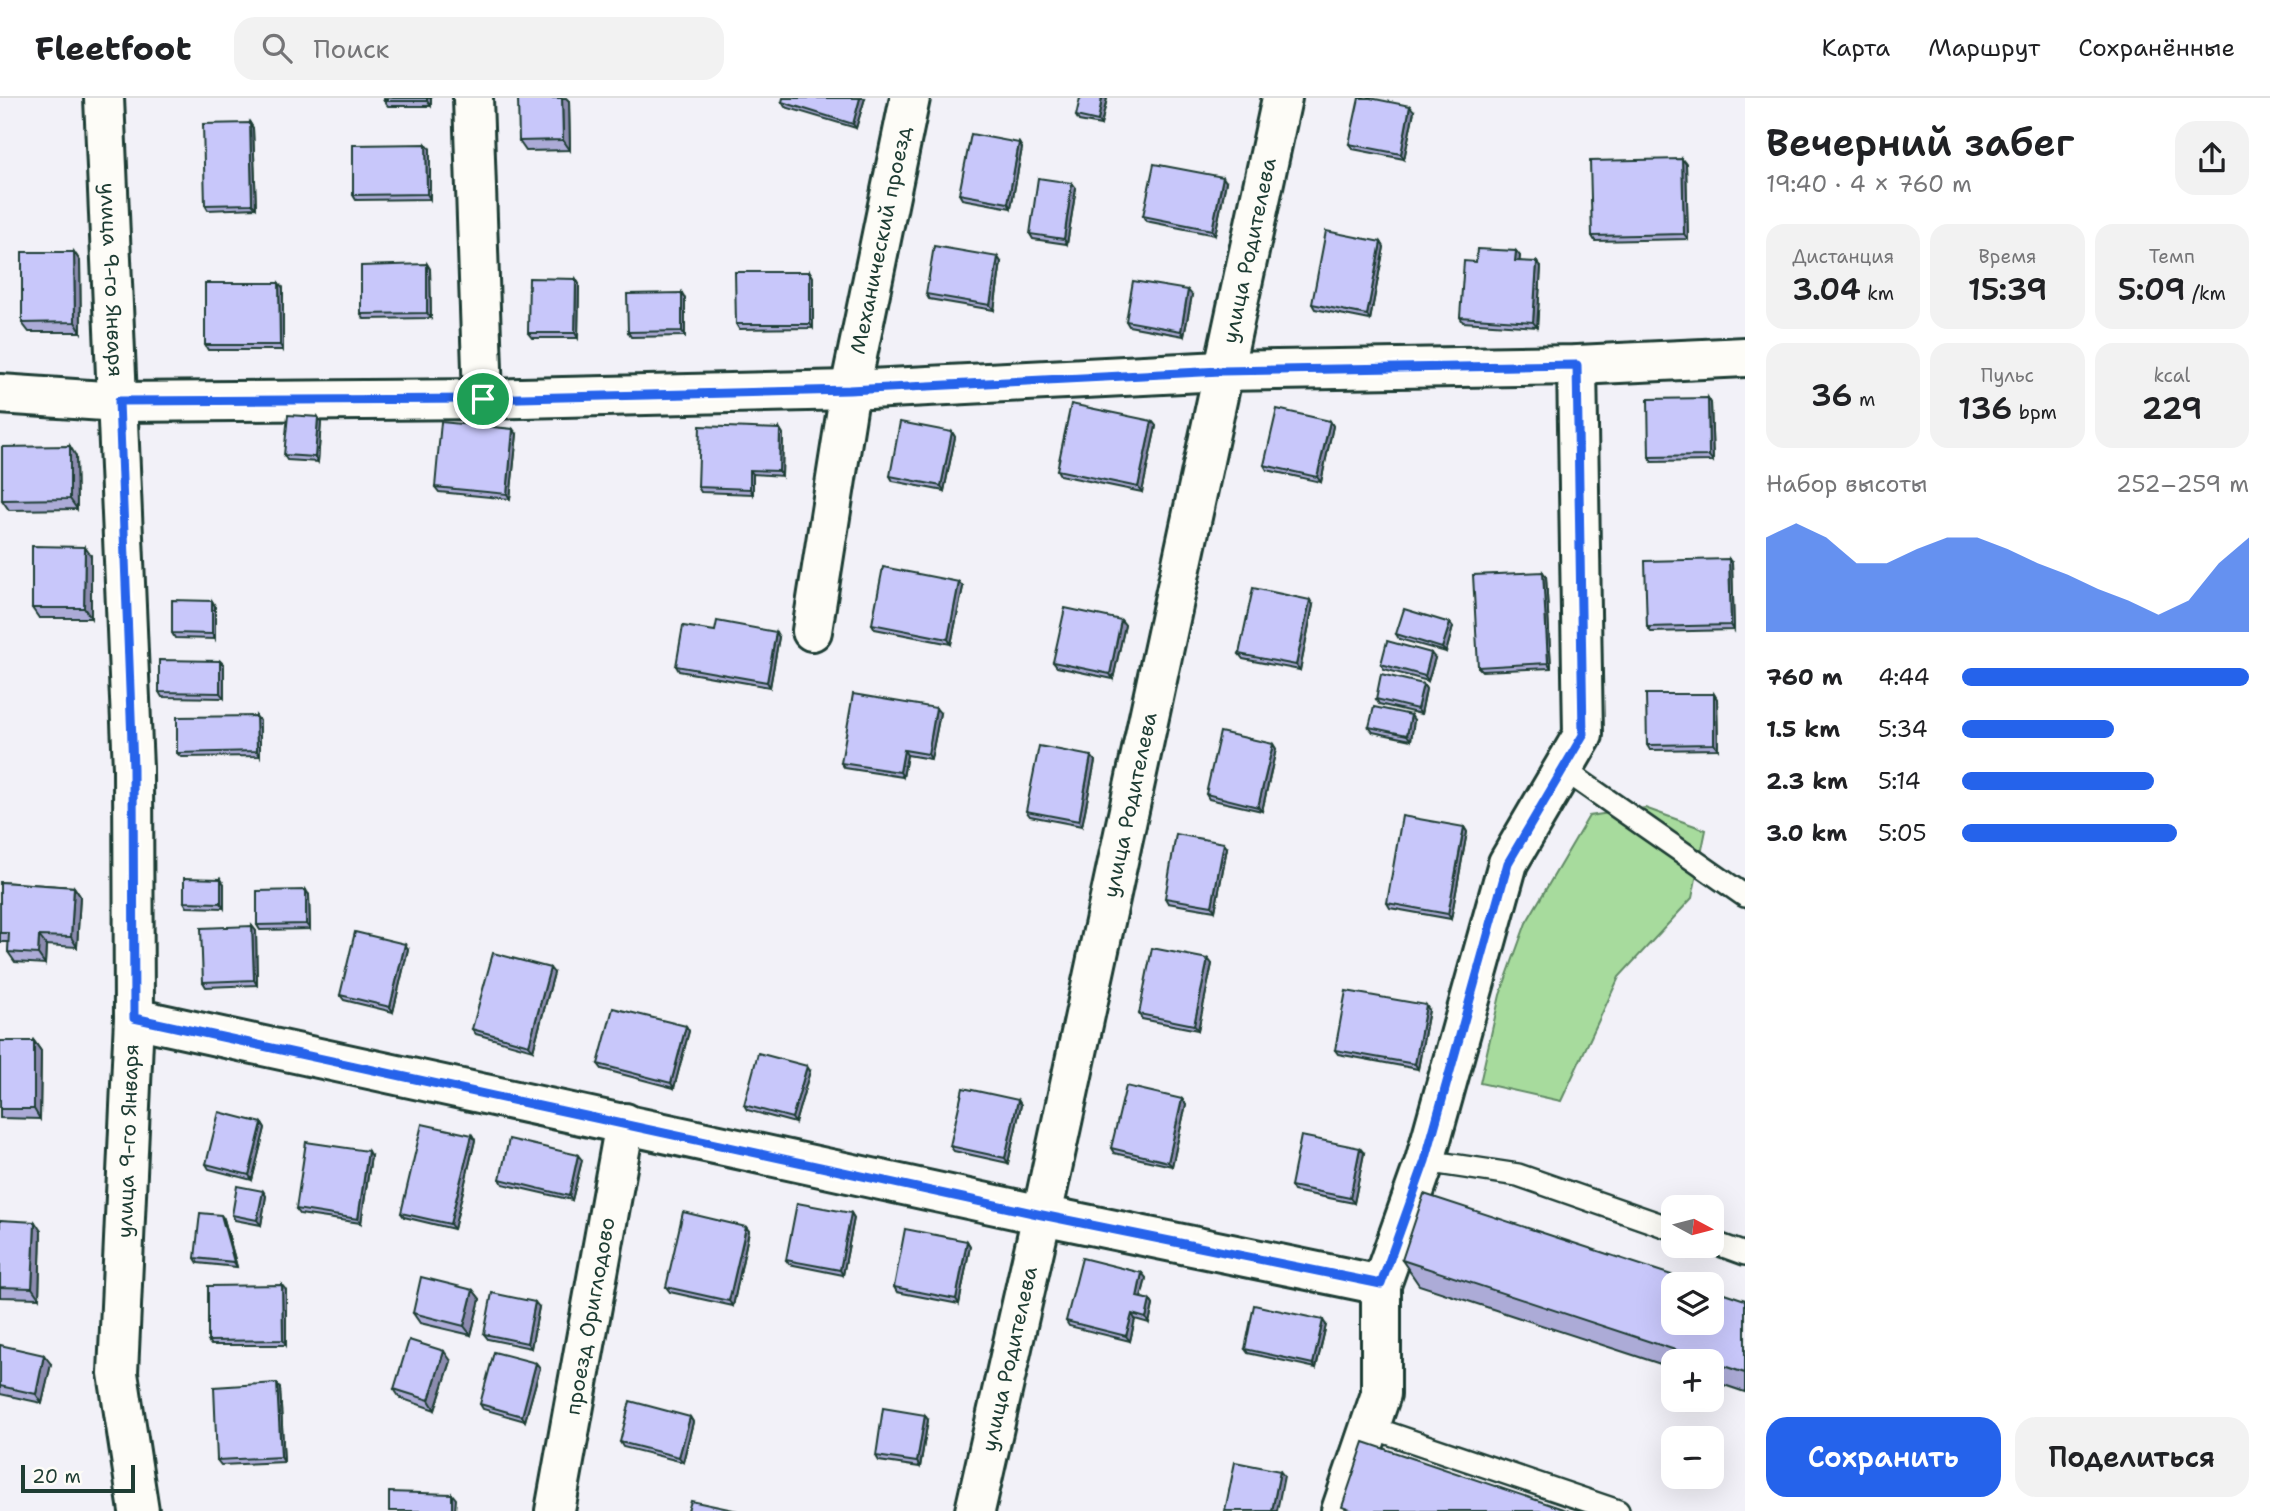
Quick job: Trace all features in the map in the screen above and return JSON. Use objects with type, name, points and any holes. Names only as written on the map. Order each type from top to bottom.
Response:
[{"type":"street","name":"улица 9-го Января","points":[[104,98],[133,768],[134,1018],[118,1373],[139,1511]]},
{"type":"street","points":[[473,98],[483,399]]},
{"type":"street","name":"Механический проезд","points":[[811,631],[849,390],[910,98]]},
{"type":"street","name":"улица Родителева","points":[[975,1511],[1042,1215],[1221,371],[1282,98]]},
{"type":"street","points":[[0,394],[119,401],[483,399],[849,390],[1221,371],[1577,365],[1745,357]]},
{"type":"street","points":[[1341,1511],[1381,1394],[1381,1284],[1425,1161],[1508,863],[1583,735],[1577,365]]},
{"type":"street","points":[[134,1018],[1042,1215],[1381,1284]]},
{"type":"street","name":"проезд Ориглодово","points":[[555,1511],[625,1123]]},
{"type":"lane","points":[[1563,769],[1745,896]]},
{"type":"lane","points":[[1425,1161],[1518,1175],[1661,1225]]},
{"type":"lane","points":[[1724,1246],[1745,1254]]},
{"type":"lane","points":[[1370,1427],[1618,1511]]},
{"type":"green space","points":[[1645,808],[1706,830],[1692,898],[1619,977],[1561,1101],[1480,1083],[1500,995],[1526,923],[1589,816]]},
{"type":"building","points":[[384,98],[427,98],[427,101],[384,101]]},
{"type":"building","points":[[518,98],[562,98],[563,140],[519,141]]},
{"type":"building","points":[[783,98],[860,98],[853,124],[782,102]]},
{"type":"building","points":[[1080,98],[1102,98],[1098,121],[1076,116]]},
{"type":"building","points":[[1359,98],[1410,106],[1401,154],[1349,144]]},
{"type":"building","points":[[250,123],[252,204],[205,205],[203,124]]},
{"type":"building","points":[[971,134],[1019,143],[1008,203],[959,194]]},
{"type":"building","points":[[426,144],[427,194],[353,195],[353,145]]},
{"type":"building","points":[[1682,159],[1684,234],[1592,236],[1590,161]]},
{"type":"building","points":[[1154,164],[1223,177],[1212,230],[1143,216]]},
{"type":"building","points":[[1038,178],[1072,183],[1064,239],[1030,234]]},
{"type":"building","points":[[1326,231],[1381,242],[1367,315],[1312,304]]},
{"type":"building","points":[[934,246],[998,257],[990,305],[926,294]]},
{"type":"building","points":[[1477,249],[1516,251],[1515,261],[1537,262],[1533,322],[1460,317],[1464,261],[1476,262]]},
{"type":"building","points":[[22,252],[74,252],[75,322],[22,323]]},
{"type":"building","points":[[427,264],[427,313],[361,314],[361,266]]},
{"type":"building","points":[[735,272],[810,272],[810,324],[736,324]]},
{"type":"building","points":[[529,278],[576,279],[575,333],[528,333]]},
{"type":"building","points":[[1133,281],[1188,290],[1181,331],[1126,321]]},
{"type":"building","points":[[205,283],[279,283],[280,345],[205,345]]},
{"type":"building","points":[[682,293],[682,331],[628,332],[627,294]]},
{"type":"building","points":[[1708,398],[1709,456],[1649,457],[1648,399]]},
{"type":"building","points":[[1071,404],[1152,421],[1138,487],[1057,470]]},
{"type":"building","points":[[1277,409],[1330,421],[1317,477],[1264,465]]},
{"type":"building","points":[[288,415],[318,417],[315,457],[284,455]]},
{"type":"building","points":[[441,422],[513,429],[507,494],[435,487]]},
{"type":"building","points":[[900,422],[952,432],[941,486],[890,476]]},
{"type":"building","points":[[700,426],[780,429],[779,471],[750,470],[750,489],[698,487]]},
{"type":"building","points":[[70,446],[70,499],[2,500],[2,447]]},
{"type":"building","points":[[32,546],[85,547],[84,608],[32,608]]},
{"type":"building","points":[[1729,559],[1731,625],[1647,627],[1645,561]]},
{"type":"building","points":[[883,567],[959,582],[948,639],[872,624]]},
{"type":"building","points":[[1543,572],[1548,663],[1478,667],[1473,575]]},
{"type":"building","points":[[1253,588],[1310,600],[1296,665],[1239,654]]},
{"type":"building","points":[[172,600],[212,601],[212,634],[172,633]]},
{"type":"building","points":[[1065,608],[1121,620],[1110,674],[1053,662]]},
{"type":"building","points":[[1404,609],[1450,623],[1442,648],[1396,634]]},
{"type":"building","points":[[717,621],[776,632],[767,682],[676,666],[683,626],[715,631]]},
{"type":"building","points":[[1387,641],[1431,653],[1425,676],[1381,664]]},
{"type":"building","points":[[159,660],[220,661],[220,693],[159,692]]},
{"type":"building","points":[[1381,674],[1423,684],[1417,709],[1376,699]]},
{"type":"building","points":[[853,694],[936,708],[928,754],[904,750],[900,772],[841,763]]},
{"type":"building","points":[[1646,694],[1714,694],[1714,744],[1647,745]]},
{"type":"building","points":[[1374,707],[1411,715],[1407,735],[1369,727]]},
{"type":"building","points":[[256,716],[257,751],[177,753],[177,717]]},
{"type":"building","points":[[1220,732],[1273,744],[1258,807],[1206,794]]},
{"type":"building","points":[[1039,746],[1091,756],[1079,821],[1026,811]]},
{"type":"building","points":[[1402,816],[1464,827],[1448,914],[1387,903]]},
{"type":"building","points":[[1176,834],[1224,843],[1212,906],[1165,898]]},
{"type":"building","points":[[184,878],[221,879],[221,903],[184,902]]},
{"type":"building","points":[[0,882],[74,887],[71,937],[39,936],[38,954],[8,952],[9,933],[0,933]]},
{"type":"building","points":[[306,890],[306,924],[257,925],[257,891]]},
{"type":"building","points":[[252,926],[254,980],[203,982],[201,928]]},
{"type":"building","points":[[355,932],[405,944],[390,1007],[340,995]]},
{"type":"building","points":[[1152,948],[1208,959],[1194,1025],[1139,1014]]},
{"type":"building","points":[[493,953],[550,968],[529,1045],[472,1029]]},
{"type":"building","points":[[1346,991],[1426,1005],[1415,1064],[1335,1050]]},
{"type":"building","points":[[613,1008],[686,1026],[671,1083],[598,1064]]},
{"type":"building","points":[[0,1041],[34,1041],[34,1109],[0,1109]]},
{"type":"building","points":[[758,1053],[807,1066],[792,1118],[744,1105]]},
{"type":"building","points":[[1126,1086],[1182,1099],[1168,1162],[1111,1148]]},
{"type":"building","points":[[963,1088],[1018,1100],[1005,1158],[950,1146]]},
{"type":"building","points":[[219,1112],[262,1123],[249,1175],[206,1164]]},
{"type":"building","points":[[422,1124],[472,1135],[450,1224],[401,1213]]},
{"type":"building","points":[[1301,1136],[1360,1148],[1350,1198],[1291,1186]]},
{"type":"building","points":[[509,1139],[578,1155],[569,1196],[500,1179]]},
{"type":"building","points":[[306,1142],[368,1151],[358,1219],[296,1209]]},
{"type":"building","points":[[237,1186],[263,1191],[257,1220],[232,1215]]},
{"type":"building","points":[[1424,1194],[1662,1272],[1661,1335],[1724,1335],[1724,1293],[1745,1300],[1745,1373],[1724,1366],[1724,1349],[1672,1349],[1402,1260]]},
{"type":"building","points":[[797,1203],[851,1213],[840,1270],[786,1260]]},
{"type":"building","points":[[683,1212],[746,1227],[729,1301],[666,1287]]},
{"type":"building","points":[[200,1213],[221,1215],[234,1262],[195,1258]]},
{"type":"building","points":[[0,1220],[35,1222],[32,1288],[0,1287]]},
{"type":"building","points":[[905,1229],[967,1241],[956,1299],[894,1287]]},
{"type":"building","points":[[1082,1258],[1142,1273],[1137,1297],[1150,1300],[1146,1318],[1132,1314],[1126,1336],[1066,1321]]},
{"type":"building","points":[[421,1277],[473,1290],[464,1326],[413,1313]]},
{"type":"building","points":[[282,1285],[283,1340],[208,1341],[208,1286]]},
{"type":"building","points":[[492,1293],[535,1302],[527,1343],[484,1334]]},
{"type":"building","points":[[1254,1305],[1323,1320],[1313,1364],[1245,1349]]},
{"type":"building","points":[[409,1340],[444,1351],[429,1400],[394,1389]]},
{"type":"building","points":[[0,1345],[44,1355],[36,1394],[0,1386]]},
{"type":"building","points":[[494,1352],[536,1363],[522,1416],[480,1404]]},
{"type":"building","points":[[277,1383],[281,1457],[217,1460],[214,1387]]},
{"type":"building","points":[[630,1401],[690,1417],[679,1457],[620,1442]]},
{"type":"building","points":[[883,1408],[925,1415],[917,1462],[876,1456]]},
{"type":"building","points":[[1364,1442],[1569,1511],[1353,1511],[1342,1507]]},
{"type":"building","points":[[1235,1462],[1280,1471],[1272,1511],[1225,1511]]},
{"type":"building","points":[[389,1492],[452,1494],[452,1511],[389,1511]]},
{"type":"building","points":[[691,1501],[738,1511],[688,1511]]},
{"type":"route","points":[[1577,365],[1583,735],[1508,863],[1425,1161],[1381,1284],[1042,1215],[134,1018],[133,768],[119,401],[483,399],[849,390],[1221,371],[1577,365]]}]
